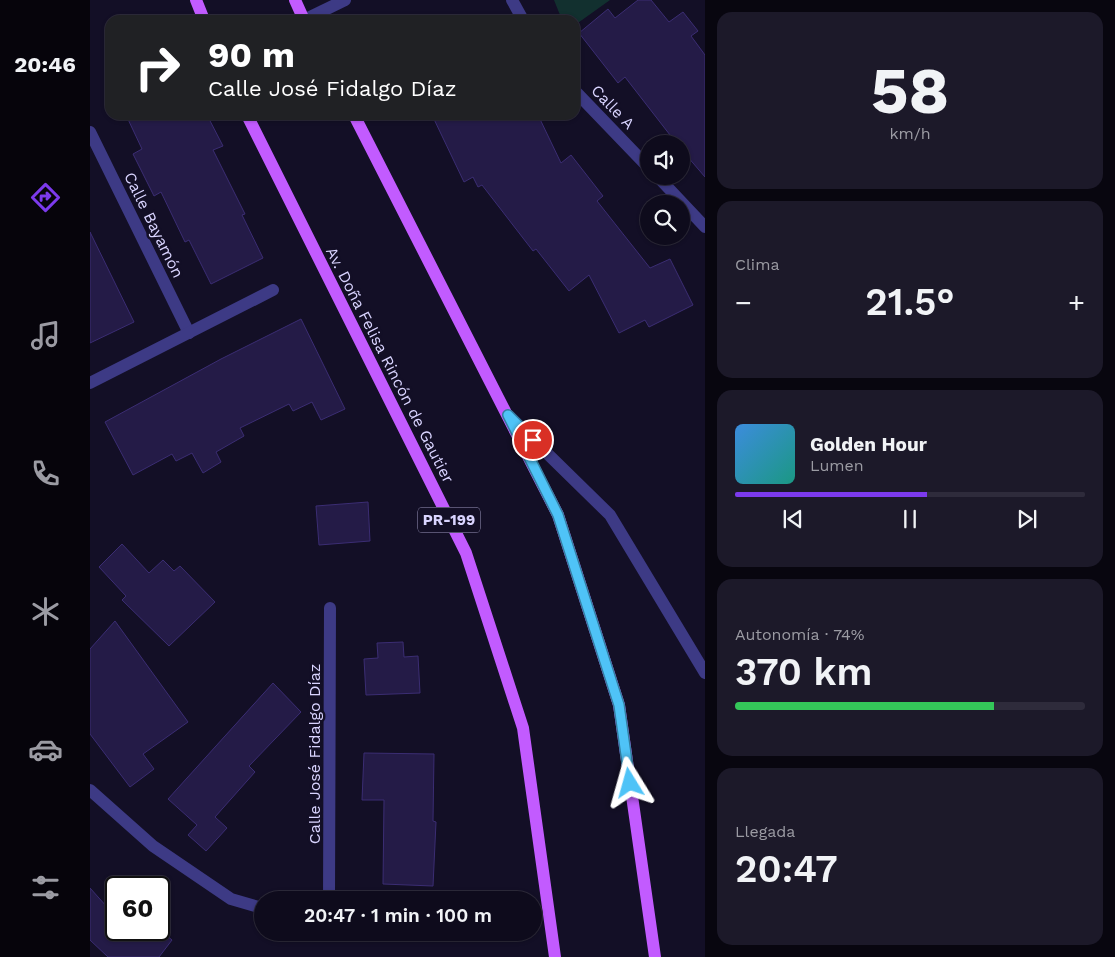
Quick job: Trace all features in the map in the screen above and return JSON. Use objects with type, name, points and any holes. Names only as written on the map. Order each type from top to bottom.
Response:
[{"type":"main road","points":[[196,0],[202,15]]},
{"type":"main road","points":[[295,0],[302,15]]},
{"type":"main road","name":"Av. Doña Felisa Rincón de Gautier","points":[[250,120],[466,553],[522,728],[555,957]]},
{"type":"main road","points":[[357,120],[558,515],[619,705],[655,957]]},
{"type":"street","points":[[314,15],[345,0]]},
{"type":"street","points":[[512,0],[521,15]]},
{"type":"street","name":"Calle A","points":[[580,96],[640,159]]},
{"type":"street","name":"Calle Bayamón","points":[[90,132],[189,333]]},
{"type":"street","points":[[665,185],[705,227]]},
{"type":"street","points":[[90,382],[273,290]]},
{"type":"street","points":[[508,415],[610,515],[705,673]]},
{"type":"street","name":"Calle José Fidalgo Díaz","points":[[329,891],[330,608]]},
{"type":"street","points":[[90,790],[153,846],[231,899],[254,906]]},
{"type":"green space","points":[[554,0],[610,0],[580,21],[580,15],[560,15]]},
{"type":"building","points":[[638,0],[651,0],[669,22],[683,12],[698,31],[691,36],[705,55],[705,177],[690,160],[690,135],[670,135],[625,77],[618,83],[580,34],[580,32],[608,9],[615,18]]},
{"type":"building","points":[[128,120],[210,120],[223,146],[213,150],[245,214],[242,215],[263,258],[211,284],[189,240],[185,242],[161,192],[154,196],[133,154],[142,149]]},
{"type":"building","points":[[434,120],[540,120],[561,163],[571,155],[603,196],[597,201],[650,268],[670,259],[693,305],[649,327],[645,320],[619,333],[589,275],[569,291],[536,249],[533,251],[482,185],[478,187],[473,177],[464,182]]},
{"type":"building","points":[[90,232],[134,322],[90,343]]},
{"type":"building","points":[[301,319],[345,409],[321,420],[312,402],[293,411],[289,404],[240,428],[244,436],[216,452],[221,462],[203,473],[192,453],[176,461],[172,454],[133,475],[105,422],[221,359]]},
{"type":"building","points":[[368,502],[370,541],[319,545],[316,506]]},
{"type":"building","points":[[122,544],[149,573],[163,560],[174,571],[180,566],[215,602],[169,646],[122,600],[126,596],[99,567]]},
{"type":"building","points":[[115,621],[188,722],[143,754],[154,769],[130,787],[90,734],[90,649]]},
{"type":"building","points":[[403,642],[404,657],[418,656],[420,693],[366,695],[364,659],[378,658],[377,643]]},
{"type":"building","points":[[273,683],[301,712],[249,766],[255,772],[215,817],[227,828],[206,851],[188,835],[197,825],[168,799]]},
{"type":"building","points":[[364,753],[434,754],[433,821],[436,822],[433,886],[383,884],[384,800],[362,800]]},
{"type":"building","points":[[90,888],[105,905],[105,941],[170,941],[170,938],[172,940],[159,957],[108,957],[90,940]]},
{"type":"route","points":[[533,440],[508,415],[558,515],[619,705],[630,783]]}]
